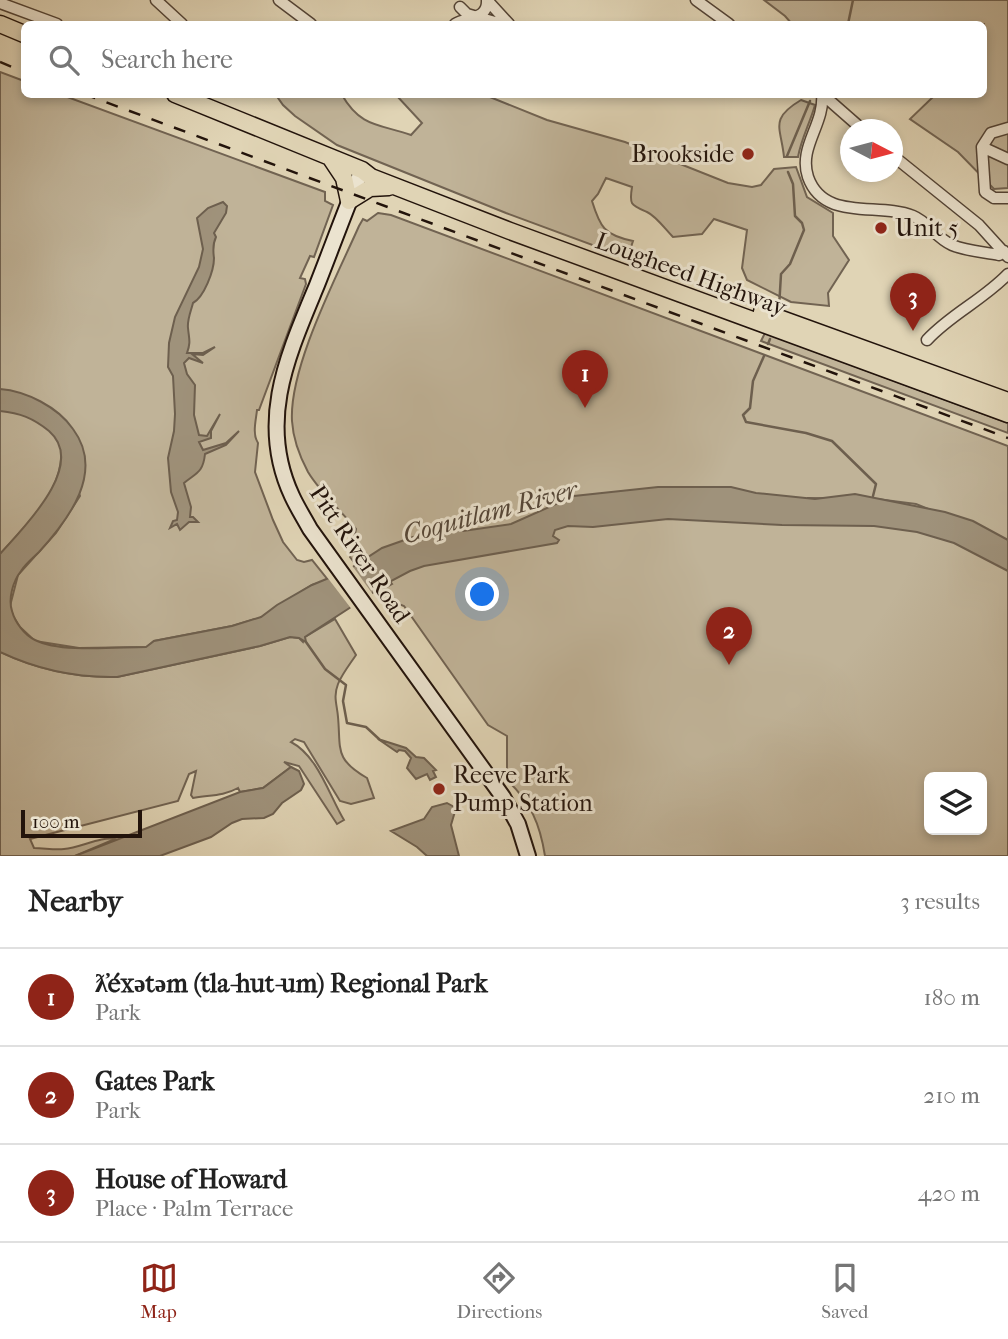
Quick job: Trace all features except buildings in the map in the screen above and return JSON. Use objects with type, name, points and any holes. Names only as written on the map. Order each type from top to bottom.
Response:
[{"type":"main road","points":[[0,24],[21,33]]},
{"type":"main road","name":"Lougheed Highway","points":[[185,98],[362,170],[371,177],[510,231],[1008,414]]},
{"type":"main road","points":[[330,157],[344,178],[349,201],[370,188],[396,187]]},
{"type":"main road","name":"Lougheed Highway","points":[[362,170],[377,171],[512,223],[1008,401]]},
{"type":"main road","name":"Pitt River Road","points":[[362,170],[289,353],[278,390],[276,434],[281,464],[291,495],[324,550],[503,797],[518,824],[528,856]]},
{"type":"street","points":[[156,0],[178,21]]},
{"type":"street","points":[[278,0],[307,21]]},
{"type":"street","points":[[462,21],[486,10],[487,0]]},
{"type":"street","points":[[487,0],[506,21]]},
{"type":"street","points":[[696,0],[725,21]]},
{"type":"street","points":[[0,3],[49,21]]},
{"type":"street","points":[[459,4],[467,14],[493,21]]},
{"type":"street","points":[[822,98],[821,115],[809,142],[805,163],[813,187],[823,200],[840,206],[902,213],[919,219],[952,245],[999,255],[1006,254]]},
{"type":"street","points":[[827,98],[850,119]]},
{"type":"street","points":[[1008,128],[991,132],[982,147],[985,192],[995,198],[1008,198]]},
{"type":"street","points":[[982,147],[1008,159]]},
{"type":"street","points":[[903,164],[979,225],[1006,254]]},
{"type":"street","points":[[928,340],[943,324],[979,301],[1008,274]]},
{"type":"shaded area","points":[[764,0],[1008,0],[1008,188],[994,189],[958,152],[910,119],[932,98],[987,98],[987,21],[789,21]]},
{"type":"shaded area","points":[[0,72],[21,80],[21,98],[70,98],[325,192],[325,201],[333,205],[314,257],[310,256],[300,278],[305,279],[306,284],[257,410],[255,427],[258,443],[255,472],[283,542],[297,560],[312,560],[328,580],[302,591],[319,614],[255,619],[154,641],[147,647],[79,648],[35,641],[20,627],[10,606],[18,575],[56,533],[80,496],[61,450],[60,465],[50,494],[0,554]]},
{"type":"shaded area","points":[[278,98],[344,98],[356,114],[364,119],[411,135],[422,123],[399,98],[492,98],[547,120],[625,142],[728,183],[752,187],[761,185],[774,169],[796,167],[807,197],[833,213],[833,236],[849,260],[828,293],[829,306],[791,302],[747,280],[742,268],[747,230],[714,219],[702,234],[673,237],[654,217],[632,204],[632,187],[606,178],[592,201],[601,224],[609,233],[633,241],[630,250],[614,253],[337,145],[283,105]]},
{"type":"shaded area","points":[[801,100],[815,105],[798,157],[784,157],[779,124],[784,113]]},
{"type":"shaded area","points":[[223,202],[227,206],[226,213],[214,233],[216,237],[212,270],[204,290],[193,303],[189,319],[187,353],[203,353],[215,347],[203,355],[192,354],[203,363],[189,358],[184,363],[187,374],[195,385],[194,415],[199,435],[207,436],[220,414],[211,431],[211,438],[199,442],[203,450],[226,443],[239,431],[226,445],[205,454],[201,469],[184,483],[191,507],[190,517],[198,522],[189,522],[180,530],[177,524],[170,528],[173,521],[177,520],[178,512],[171,492],[168,458],[175,414],[173,376],[168,367],[169,343],[175,317],[199,267],[203,249],[197,218],[208,208]]},
{"type":"shaded area","points":[[378,213],[391,215],[1008,446],[1008,541],[916,504],[877,499],[807,498],[881,504],[1008,563],[1008,856],[545,856],[533,815],[507,780],[507,736],[488,725],[404,606],[381,597],[378,592],[392,584],[374,561],[357,566],[350,557],[356,529],[308,472],[295,441],[293,399],[298,375],[327,295],[363,219],[367,221]]},
{"type":"shaded area","points":[[765,333],[1008,423],[1008,433],[761,341]]},
{"type":"shaded area","name":"Coquitlam River","points":[[0,389],[20,393],[50,407],[67,421],[82,445],[85,462],[79,494],[61,525],[18,575],[11,596],[13,615],[24,632],[35,640],[59,647],[146,647],[154,641],[232,626],[261,617],[312,585],[348,570],[382,548],[413,537],[511,524],[574,496],[658,487],[731,487],[756,493],[815,499],[855,494],[945,512],[973,521],[1008,540],[1008,571],[954,543],[917,532],[874,526],[782,525],[668,519],[593,527],[568,526],[555,530],[553,536],[559,540],[557,543],[424,566],[410,571],[305,637],[306,642],[290,637],[117,677],[72,674],[28,664],[0,652],[0,554],[48,496],[57,478],[61,461],[59,445],[49,431],[26,417],[0,411]]},
{"type":"shaded area","points":[[335,619],[356,655],[338,684],[336,693],[341,752],[349,765],[367,778],[374,798],[351,804],[340,801],[304,742],[295,739],[291,742],[316,766],[344,820],[337,824],[299,766],[284,762],[291,767],[263,788],[240,792],[238,788],[222,794],[193,798],[191,795],[196,771],[189,774],[178,801],[30,839],[34,848],[56,849],[115,839],[75,856],[0,856],[0,652],[57,672],[117,677],[290,637],[299,638],[303,642],[305,637]]},
{"type":"shaded area","points":[[378,739],[406,748],[416,757],[424,758],[436,770],[433,771],[436,777],[430,780],[427,774],[416,779],[407,768],[411,758],[405,751],[397,752]]},
{"type":"shaded area","points":[[291,767],[299,771],[304,784],[301,790],[282,803],[273,814],[264,818],[242,819],[211,837],[160,856],[75,856],[240,792],[263,788]]},
{"type":"shaded area","points":[[447,803],[456,808],[451,825],[459,856],[427,856],[391,831],[424,819],[432,807]]},
{"type":"pier","points":[[351,564],[374,596],[353,611],[327,577]]},
{"type":"waterway","points":[[849,21],[853,0]]},
{"type":"waterway","points":[[787,156],[810,101]]},
{"type":"waterway","points":[[779,308],[781,274],[790,264],[804,230],[802,223],[795,216],[793,184],[788,172]]},
{"type":"waterway","points":[[768,344],[770,339]]},
{"type":"waterway","points":[[764,356],[753,381],[750,408],[743,415],[746,422],[806,433],[832,441],[876,484],[873,496]]},
{"type":"waterway","points":[[306,642],[325,669],[346,685],[343,701],[347,723],[366,727],[379,739]]},
{"type":"railway","points":[[0,62],[21,71]]},
{"type":"railway","points":[[95,98],[1008,438]]},
{"type":"place","name":"Brookside","points":[[748,154]]},
{"type":"place","name":"Unit 5","points":[[881,228]]},
{"type":"place","name":"House of Howard","points":[[913,331]]},
{"type":"place","name":"ƛ̓éxətəm (tla-hut-um) Regional Park","points":[[585,408]]},
{"type":"place","name":"Gates Park","points":[[729,665]]},
{"type":"place","name":"Reeve Park Pump Station","points":[[439,789]]}]
